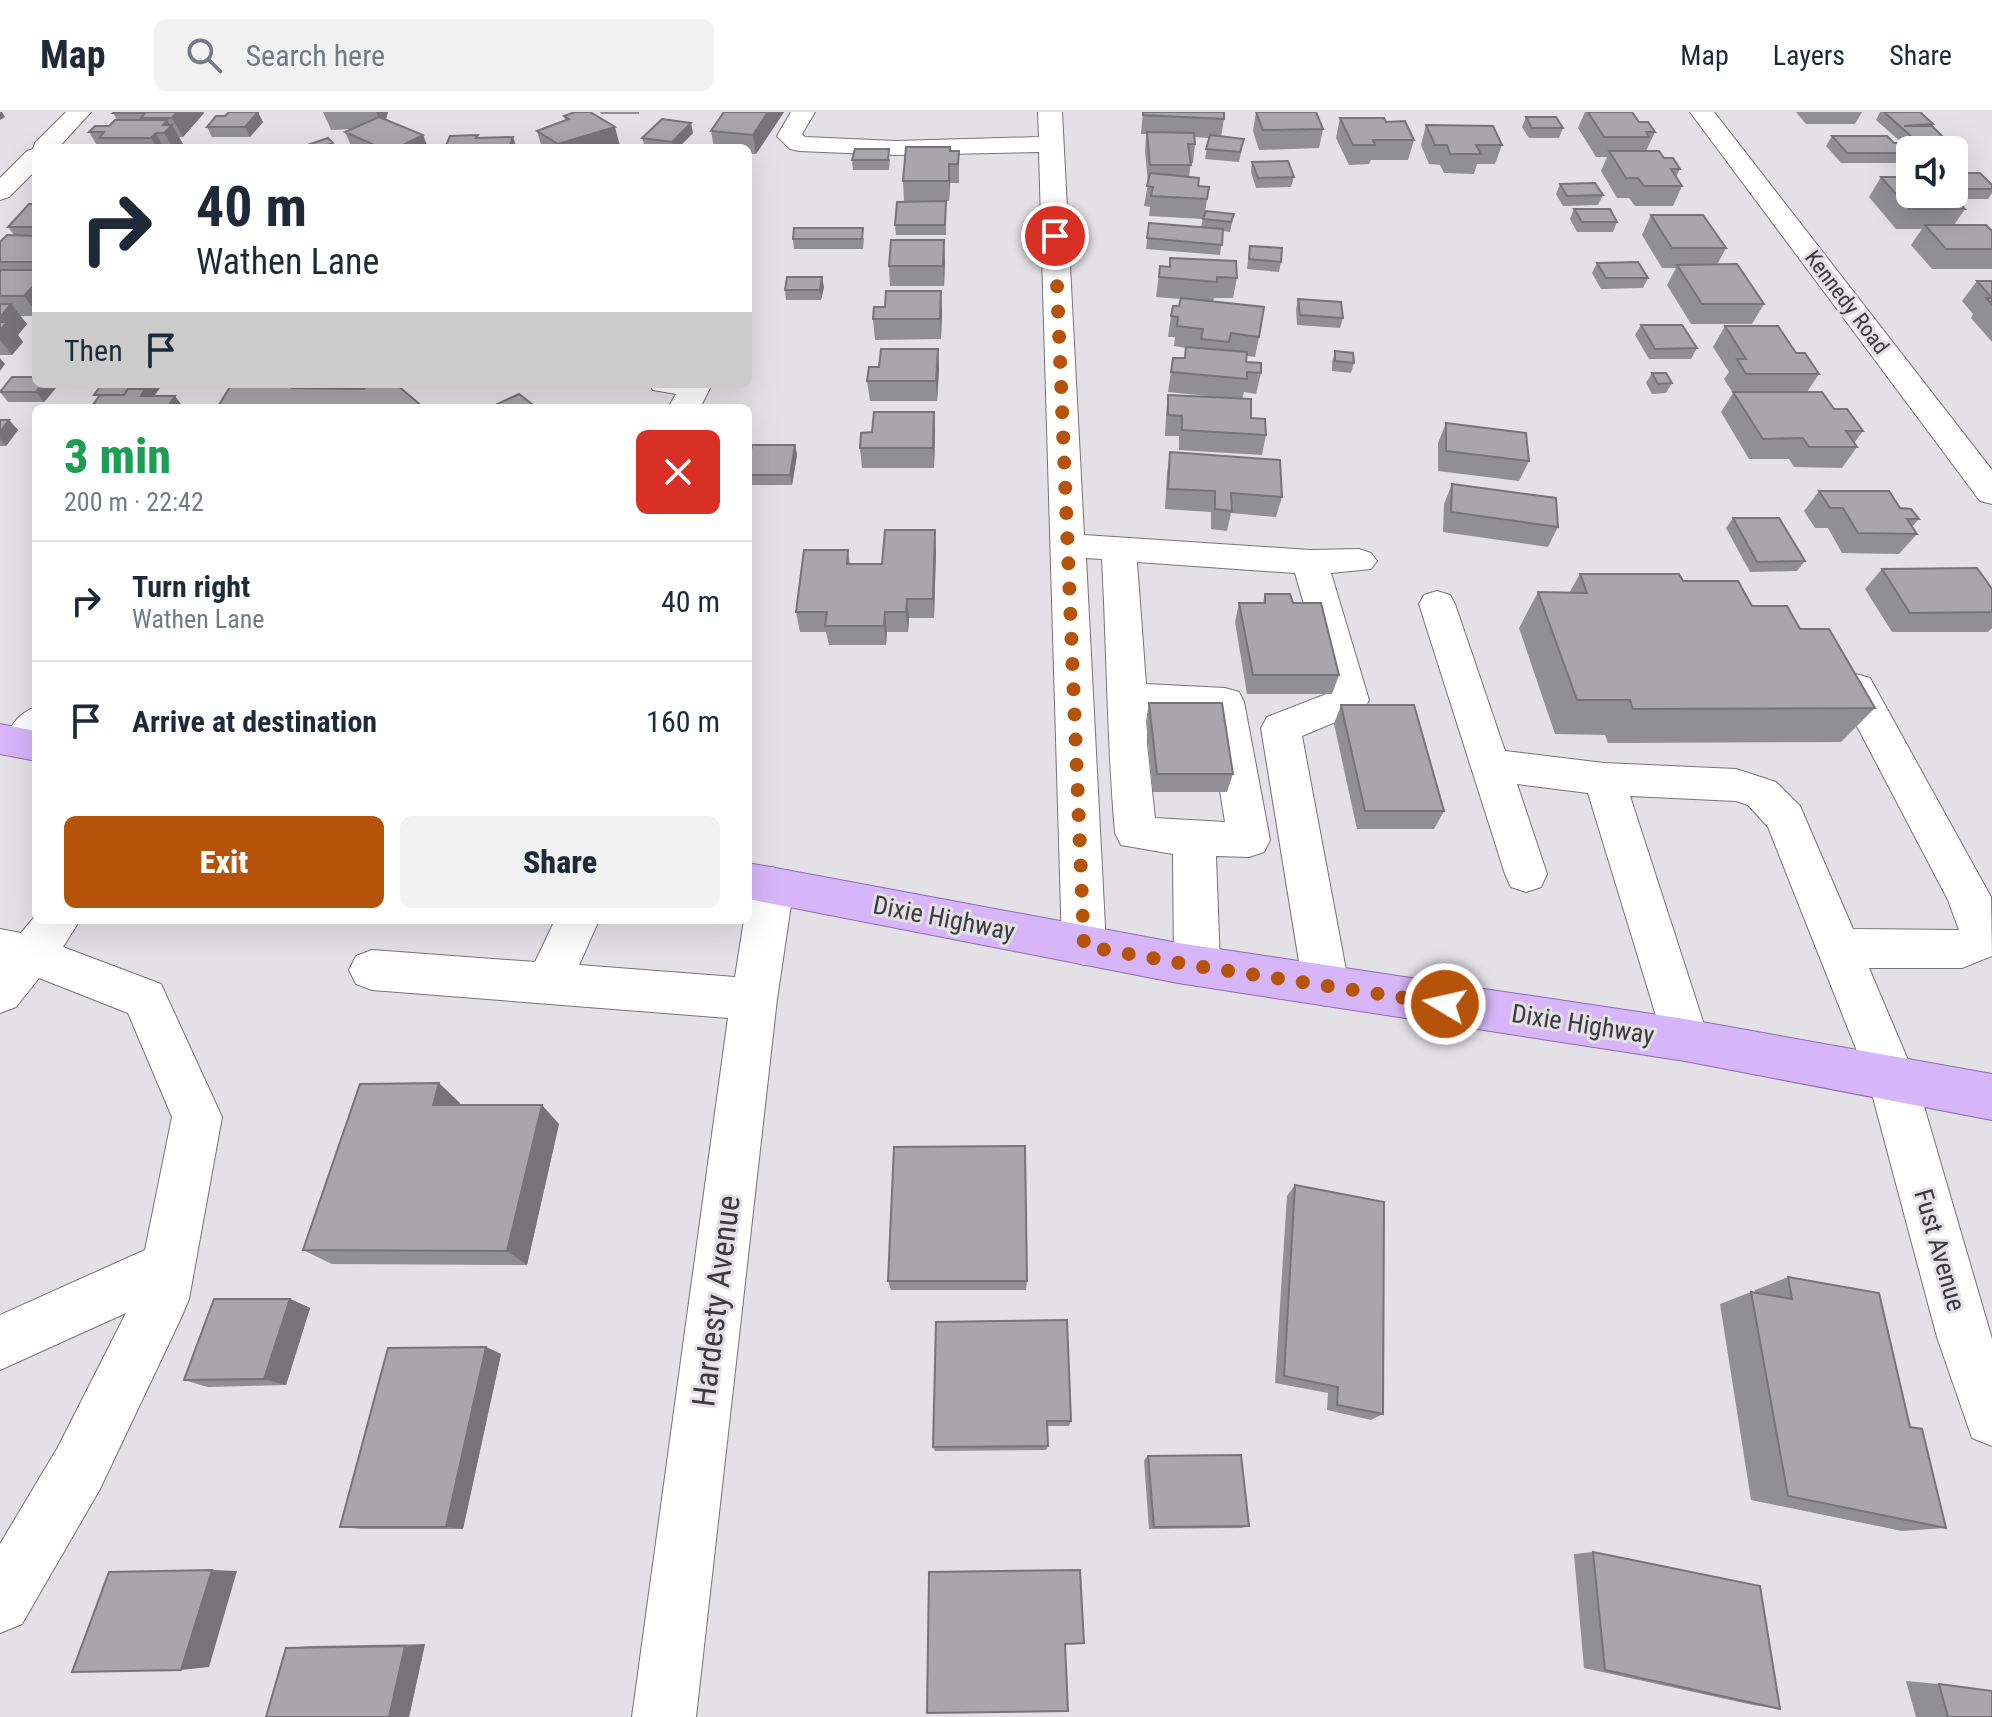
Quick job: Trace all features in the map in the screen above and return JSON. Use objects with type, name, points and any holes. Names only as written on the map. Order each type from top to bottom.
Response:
[{"type":"main road","name":"Dixie Highway","points":[[760,883],[1197,966],[1685,1040],[1992,1097]]},
{"type":"street","points":[[48,144],[79,112]]},
{"type":"street","points":[[803,112],[789,136],[799,144],[896,148],[1050,128],[1084,946]]},
{"type":"street","name":"Kennedy Road","points":[[1702,112],[1992,493]]},
{"type":"street","points":[[0,192],[32,160]]},
{"type":"street","points":[[1067,545],[1310,562],[1359,561]]},
{"type":"street","points":[[1119,548],[1128,698],[1127,744],[1136,833],[1194,839],[1249,840],[1225,702],[1128,698]]},
{"type":"street","points":[[1310,562],[1350,700],[1281,728],[1326,986]]},
{"type":"street","points":[[1437,604],[1526,874]]},
{"type":"street","points":[[1071,632],[1124,633]]},
{"type":"street","points":[[1838,948],[1962,949],[1978,942],[1982,929],[1969,897],[1856,688]]},
{"type":"street","points":[[1075,745],[1127,744]]},
{"type":"street","name":"Fust Avenue","points":[[1490,765],[1604,779],[1736,785],[1762,793],[1785,818],[1892,1079],[1978,1340],[1992,1418]]},
{"type":"street","points":[[1604,779],[1685,1040]]},
{"type":"street","points":[[1194,839],[1197,966]]},
{"type":"street","name":"Hardesty Avenue","points":[[664,1717],[754,999],[760,883]]},
{"type":"street","points":[[548,984],[575,924]]},
{"type":"street","points":[[0,1602],[79,1468],[162,1299],[197,1117],[145,999],[22,954]]},
{"type":"street","points":[[372,970],[754,999]]},
{"type":"street","points":[[0,1343],[169,1266]]},
{"type":"building","points":[[114,112],[177,112],[172,118],[141,118],[145,113]]},
{"type":"building","points":[[229,112],[258,112],[245,127],[207,127],[216,116],[225,116]]},
{"type":"building","points":[[590,112],[615,127],[558,144],[537,131],[569,119],[564,116]]},
{"type":"building","points":[[724,112],[768,112],[753,135],[711,131]]},
{"type":"building","points":[[1143,112],[1224,112],[1224,119],[1143,115]]},
{"type":"building","points":[[1256,112],[1316,112],[1323,129],[1263,130]]},
{"type":"building","points":[[1588,112],[1632,112],[1639,122],[1648,122],[1655,132],[1646,132],[1649,137],[1604,137]]},
{"type":"building","points":[[1884,112],[1920,112],[1933,124],[1904,126],[1932,126],[1942,136],[1911,136]]},
{"type":"building","points":[[379,117],[423,135],[405,144],[372,144],[345,132]]},
{"type":"building","points":[[1526,117],[1556,117],[1563,128],[1532,128]]},
{"type":"building","points":[[1340,118],[1405,121],[1414,140],[1373,140],[1375,145],[1353,145]]},
{"type":"building","points":[[662,119],[691,123],[672,142],[642,138]]},
{"type":"building","points":[[115,120],[167,120],[163,125],[172,125],[164,133],[156,133],[151,138],[99,138],[104,132],[89,132],[95,126],[109,126]]},
{"type":"building","points":[[1426,125],[1493,126],[1502,145],[1476,145],[1481,154],[1450,154],[1447,145],[1435,145]]},
{"type":"building","points":[[1147,132],[1194,133],[1195,144],[1188,144],[1191,165],[1150,165]]},
{"type":"building","points":[[1210,135],[1244,139],[1240,152],[1206,149]]},
{"type":"building","points":[[450,136],[513,137],[510,144],[447,144]]},
{"type":"building","points":[[1832,136],[1887,136],[1896,143],[1896,153],[1847,153]]},
{"type":"building","points":[[328,138],[333,143],[330,144],[310,144]]},
{"type":"building","points":[[906,147],[950,147],[950,151],[959,151],[958,164],[949,164],[949,181],[903,181]]},
{"type":"building","points":[[855,149],[889,149],[888,160],[852,160]]},
{"type":"building","points":[[1609,151],[1659,151],[1664,158],[1673,158],[1680,169],[1671,169],[1682,186],[1644,186],[1638,178],[1626,178]]},
{"type":"building","points":[[1288,161],[1294,177],[1258,178],[1252,162]]},
{"type":"building","points":[[1150,173],[1199,178],[1198,186],[1209,187],[1207,199],[1151,196],[1153,187],[1147,186]]},
{"type":"building","points":[[1968,173],[1980,173],[1992,189],[1968,189]]},
{"type":"building","points":[[1881,177],[1896,177],[1896,194]]},
{"type":"building","points":[[1595,183],[1603,195],[1567,196],[1560,184]]},
{"type":"building","points":[[946,201],[945,225],[895,225],[897,202]]},
{"type":"building","points":[[29,204],[32,204],[32,227],[8,227]]},
{"type":"building","points":[[1908,208],[1965,209],[1909,209]]},
{"type":"building","points":[[1574,209],[1610,209],[1617,222],[1582,222]]},
{"type":"building","points":[[1206,211],[1234,214],[1231,222],[1203,219]]},
{"type":"building","points":[[1651,215],[1703,215],[1726,248],[1672,248]]},
{"type":"building","points":[[1149,223],[1223,229],[1222,245],[1147,238]]},
{"type":"building","points":[[1925,225],[1986,225],[1992,231],[1992,249],[1946,249]]},
{"type":"building","points":[[794,228],[863,228],[862,239],[793,239]]},
{"type":"building","points":[[7,235],[32,236],[32,262],[0,262],[0,242]]},
{"type":"building","points":[[891,240],[944,240],[943,266],[889,266]]},
{"type":"building","points":[[1250,246],[1282,248],[1281,262],[1249,259]]},
{"type":"building","points":[[1170,258],[1236,261],[1237,278],[1217,277],[1217,282],[1159,277],[1160,266],[1170,267]]},
{"type":"building","points":[[1638,262],[1648,278],[1606,278],[1597,263]]},
{"type":"building","points":[[1737,264],[1764,304],[1702,304],[1677,265]]},
{"type":"building","points":[[0,270],[32,270],[32,287],[24,296],[0,296]]},
{"type":"building","points":[[787,277],[822,277],[820,290],[785,290]]},
{"type":"building","points":[[1977,281],[1992,281],[1992,298]]},
{"type":"building","points":[[886,291],[941,291],[940,319],[873,319],[874,307],[885,307]]},
{"type":"building","points":[[1181,298],[1264,307],[1259,337],[1231,333],[1229,342],[1201,339],[1203,329],[1177,326],[1178,317],[1171,316],[1173,306],[1179,306]]},
{"type":"building","points":[[1298,299],[1341,302],[1343,318],[1300,315]]},
{"type":"building","points":[[0,304],[11,304],[0,317]]},
{"type":"building","points":[[1641,325],[1682,325],[1697,348],[1655,349]]},
{"type":"building","points":[[1725,326],[1778,326],[1796,353],[1805,353],[1819,374],[1746,374],[1737,359],[1746,359]]},
{"type":"building","points":[[1186,347],[1247,352],[1246,362],[1261,363],[1261,373],[1247,372],[1247,379],[1171,372],[1173,358],[1185,358]]},
{"type":"building","points":[[881,349],[938,349],[936,381],[867,381],[869,367],[879,367]]},
{"type":"building","points":[[1335,351],[1353,353],[1354,363],[1335,361]]},
{"type":"building","points":[[1652,373],[1666,373],[1672,383],[1658,384]]},
{"type":"building","points":[[12,377],[32,377],[32,388],[39,388],[36,392],[0,392]]},
{"type":"building","points":[[99,388],[146,388],[128,389],[124,395],[94,395]]},
{"type":"building","points":[[229,388],[401,388],[419,404],[219,404]]},
{"type":"building","points":[[128,389],[145,389],[141,396],[175,396],[170,404],[93,404],[100,395],[124,395]]},
{"type":"building","points":[[1733,392],[1822,392],[1834,409],[1847,409],[1863,431],[1846,431],[1857,447],[1809,447],[1803,438],[1763,439]]},
{"type":"building","points":[[519,394],[532,404],[498,404]]},
{"type":"building","points":[[1168,395],[1251,399],[1251,418],[1265,419],[1266,435],[1182,430],[1182,416],[1168,415]]},
{"type":"building","points":[[874,412],[934,412],[933,448],[860,448],[861,433],[872,432]]},
{"type":"building","points":[[0,420],[9,420],[0,432]]},
{"type":"building","points":[[1446,423],[1526,433],[1529,461],[1446,451]]},
{"type":"building","points":[[752,445],[795,445],[790,475],[752,475]]},
{"type":"building","points":[[1170,452],[1280,460],[1282,497],[1231,493],[1232,511],[1215,509],[1215,491],[1168,489]]},
{"type":"building","points":[[1452,484],[1556,498],[1558,527],[1451,512]]},
{"type":"building","points":[[1819,491],[1889,491],[1900,508],[1911,509],[1919,519],[1907,519],[1917,534],[1858,533],[1843,508],[1830,508]]},
{"type":"building","points":[[1733,518],[1779,518],[1805,561],[1757,562]]},
{"type":"building","points":[[885,530],[935,530],[933,599],[907,599],[906,612],[885,612],[884,626],[825,626],[827,612],[796,612],[804,550],[848,550],[847,564],[882,564]]},
{"type":"building","points":[[1977,568],[1992,589],[1992,612],[1910,613],[1882,569]]},
{"type":"building","points":[[1580,574],[1679,574],[1683,581],[1738,581],[1752,606],[1787,606],[1800,629],[1829,629],[1875,708],[1633,709],[1630,700],[1577,700],[1538,592],[1587,593]]},
{"type":"building","points":[[1265,594],[1290,594],[1293,603],[1321,603],[1339,675],[1253,675],[1239,603],[1265,603]]},
{"type":"building","points":[[1149,703],[1222,703],[1233,774],[1157,774]]},
{"type":"building","points":[[1341,705],[1414,705],[1444,811],[1365,811]]},
{"type":"building","points":[[439,1083],[433,1105],[542,1105],[507,1251],[303,1250],[360,1084]]},
{"type":"building","points":[[1025,1146],[1027,1281],[888,1281],[894,1147]]},
{"type":"building","points":[[1295,1185],[1384,1202],[1383,1414],[1337,1405],[1338,1387],[1284,1376]]},
{"type":"building","points":[[1788,1277],[1879,1293],[1910,1427],[1922,1429],[1946,1528],[1788,1496],[1751,1292],[1792,1299]]},
{"type":"building","points":[[214,1299],[290,1299],[264,1379],[184,1380]]},
{"type":"building","points":[[1067,1320],[1071,1421],[1047,1421],[1048,1446],[933,1447],[936,1322]]},
{"type":"building","points":[[486,1347],[446,1527],[340,1527],[388,1348]]},
{"type":"building","points":[[1241,1455],[1249,1526],[1154,1527],[1148,1456]]},
{"type":"building","points":[[1593,1552],[1760,1586],[1780,1709],[1605,1670]]},
{"type":"building","points":[[212,1570],[181,1670],[72,1672],[109,1572]]},
{"type":"building","points":[[1080,1570],[1084,1643],[1065,1644],[1068,1711],[927,1713],[929,1572]]},
{"type":"building","points":[[405,1646],[389,1717],[266,1717],[286,1648]]},
{"type":"building","points":[[1939,1684],[1992,1691],[1992,1717],[1948,1717]]},
{"type":"route","points":[[1055,236],[1084,946],[1445,1004]]}]
